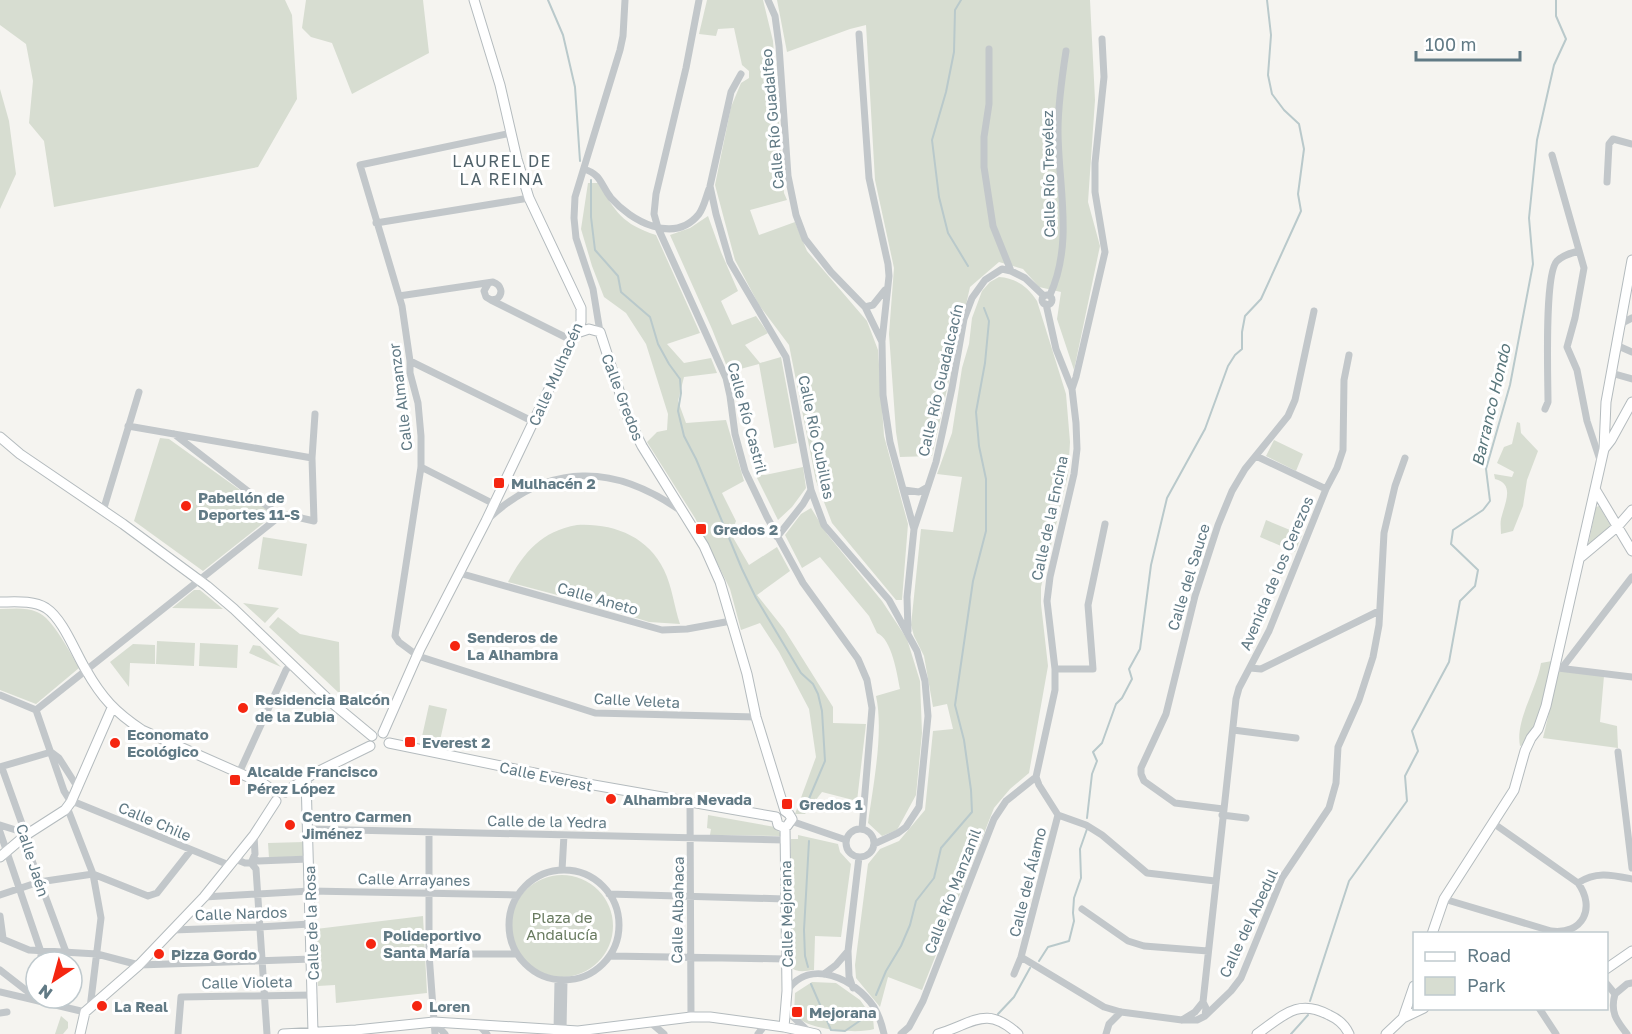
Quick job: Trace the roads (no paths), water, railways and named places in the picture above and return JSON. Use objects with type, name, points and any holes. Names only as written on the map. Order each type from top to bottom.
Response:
[{"type":"street","name":"Calle Mulhacén","points":[[383,733],[418,656],[486,521],[581,322],[581,308],[529,198],[517,159],[500,85],[474,0]]},
{"type":"street","name":"Calle Gredos","points":[[625,0],[620,50],[575,197],[576,238],[593,290],[600,332],[628,418],[642,446],[704,546],[720,582],[747,674],[756,717],[785,811]]},
{"type":"street","name":"Calle Río Castril","points":[[699,0],[686,68],[656,194],[654,214],[658,228],[726,378],[735,434],[745,471],[777,537],[803,583],[858,659],[867,680],[872,708],[862,828]]},
{"type":"street","name":"Calle Río Guadalfeo","points":[[768,0],[780,45],[788,176],[796,215],[805,239],[831,272],[865,307],[882,342],[884,395],[890,442],[914,529]]},
{"type":"street","points":[[859,34],[869,178],[888,264],[882,342]]},
{"type":"street","points":[[1072,388],[1105,252],[1095,182],[1104,77],[1102,39]]},
{"type":"street","points":[[989,48],[984,166],[993,226],[1011,271]]},
{"type":"street","name":"Calle Río Trevélez","points":[[1046,304],[1052,301],[1047,295],[1062,261],[1064,237],[1058,129],[1066,51]]},
{"type":"street","name":"Calle Río Cubillas","points":[[741,74],[731,92],[710,186],[730,262],[786,357],[811,490],[824,525],[889,600],[917,651],[925,681],[928,716],[919,807],[906,827],[898,834],[874,844]]},
{"type":"street","name":"Calle Almanzor","points":[[418,656],[399,642],[395,636],[421,467],[418,404],[410,373],[399,296],[360,165],[511,133]]},
{"type":"street","points":[[1607,182],[1609,144],[1613,139],[1632,144]]},
{"type":"street","points":[[1552,155],[1584,268],[1567,347],[1577,370],[1587,421],[1600,460]]},
{"type":"street","points":[[584,169],[594,172],[609,196],[623,210],[639,221],[658,228],[673,229],[688,224],[701,211],[710,186]]},
{"type":"street","points":[[376,223],[529,198]]},
{"type":"street","points":[[701,211],[707,209],[716,214]]},
{"type":"street","points":[[1545,409],[1548,402],[1549,302],[1553,267],[1565,255],[1579,251]]},
{"type":"street","points":[[1004,257],[1002,269],[1025,278],[1047,295]]},
{"type":"street","points":[[1432,932],[1444,899],[1514,790],[1524,751],[1538,729],[1559,668],[1604,449],[1606,402],[1629,288],[1632,260]]},
{"type":"street","name":"Calle Río Guadalcacín","points":[[908,633],[907,597],[914,529],[936,462],[964,319],[972,298],[985,280],[1002,269]]},
{"type":"street","points":[[399,296],[481,283],[495,283],[501,289],[499,297],[491,300]]},
{"type":"street","points":[[488,284],[484,289],[484,294],[491,300],[575,337],[589,329],[600,332]]},
{"type":"street","points":[[865,307],[873,305],[886,288]]},
{"type":"street","name":"Calle de la Encina","points":[[1036,777],[1055,690],[1055,669],[1047,601],[1050,577],[1076,457],[1076,423],[1072,388],[1056,349],[1046,304]]},
{"type":"street","name":"Calle del Sauce","points":[[1223,812],[1175,803],[1144,781],[1140,768],[1166,714],[1190,617],[1218,525],[1232,491],[1245,469],[1288,416],[1295,400],[1314,311]]},
{"type":"street","points":[[1620,324],[1632,318]]},
{"type":"street","points":[[1616,345],[1632,352]]},
{"type":"street","name":"Avenida de los Cerezos","points":[[1205,1016],[1206,1008],[1203,1002],[1236,699],[1239,688],[1269,631],[1343,450],[1344,380],[1349,355]]},
{"type":"street","points":[[410,361],[534,422]]},
{"type":"street","points":[[1611,373],[1632,379]]},
{"type":"street","points":[[103,511],[139,392]]},
{"type":"street","points":[[1604,449],[1632,402]]},
{"type":"street","points":[[36,710],[280,516],[288,515],[314,521],[312,458],[315,414]]},
{"type":"street","points":[[128,426],[312,458]]},
{"type":"street","points":[[174,434],[280,516]]},
{"type":"street","points":[[0,437],[20,454],[200,581],[234,609],[371,741],[375,749],[388,743],[389,738],[379,732],[371,741],[285,792],[284,800],[276,801],[254,835],[250,846],[232,862],[204,897],[139,965],[88,1010]]},
{"type":"street","name":"Avenida de los Cerezos","points":[[1256,456],[1326,489]]},
{"type":"street","name":"Calle del Abedul","points":[[1205,1016],[1232,991],[1240,978],[1282,878],[1329,808],[1336,783],[1338,747],[1370,668],[1379,626],[1384,533],[1395,486],[1405,458]]},
{"type":"street","points":[[421,467],[494,504]]},
{"type":"street","points":[[486,521],[505,504],[530,489],[555,480],[580,475],[629,483],[666,501],[686,514]]},
{"type":"street","points":[[904,490],[919,492],[926,488]]},
{"type":"street","points":[[1595,489],[1632,551]]},
{"type":"street","points":[[777,537],[811,490]]},
{"type":"street","points":[[803,504],[810,502],[817,506]]},
{"type":"street","points":[[1581,556],[1618,526],[1632,510]]},
{"type":"street","points":[[770,523],[780,524],[789,520]]},
{"type":"street","points":[[1055,669],[1093,669],[1088,605],[1106,524]]},
{"type":"street","name":"Calle Aneto","points":[[459,573],[662,630],[687,629],[731,621]]},
{"type":"street","points":[[1559,668],[1632,577]]},
{"type":"street","points":[[0,602],[35,604],[44,607],[54,615],[86,670],[112,708],[142,730],[274,791],[280,789],[285,792]]},
{"type":"street","points":[[392,608],[397,621]]},
{"type":"street","name":"Avenida de los Cerezos","points":[[1250,668],[1261,669],[1379,611]]},
{"type":"street","name":"Calle Veleta","points":[[418,656],[596,713],[756,717]]},
{"type":"street","points":[[239,773],[286,670],[291,664]]},
{"type":"street","points":[[1559,668],[1632,677]]},
{"type":"street","points":[[0,694],[36,710],[93,874],[101,918],[98,954],[88,1010],[81,1034]]},
{"type":"street","points":[[4,854],[69,805],[112,708]]},
{"type":"street","points":[[1233,730],[1296,738]]},
{"type":"street","name":"Calle Everest","points":[[388,743],[588,784],[776,817]]},
{"type":"street","points":[[51,752],[59,758],[78,788]]},
{"type":"street","points":[[1,768],[51,752]]},
{"type":"street","points":[[1618,752],[1632,868]]},
{"type":"street","name":"Calle Jaén","points":[[1,768],[39,882],[65,950]]},
{"type":"street","points":[[1036,777],[1058,815],[1086,825],[1102,835],[1147,873],[1215,881]]},
{"type":"street","name":"Calle Río Manzanil","points":[[901,1034],[910,1030],[923,1002],[994,819],[1006,801],[1036,777]]},
{"type":"street","name":"Calle de la Rosa","points":[[306,778],[313,994],[309,1033]]},
{"type":"street","points":[[274,791],[272,796],[276,801]]},
{"type":"street","name":"Calle Chile","points":[[69,805],[77,803],[191,850],[232,862],[309,859]]},
{"type":"street","name":"Calle Albahaca","points":[[690,803],[691,1017]]},
{"type":"street","points":[[788,824],[789,814],[785,811],[778,813],[776,817],[778,825],[788,824],[846,840]]},
{"type":"street","points":[[1223,812],[1246,818]]},
{"type":"street","name":"Calle del Álamo","points":[[1014,974],[1021,957],[1058,815]]},
{"type":"street","points":[[1444,899],[1551,931],[1560,932],[1577,926],[1583,919],[1587,901],[1578,883],[1493,823]]},
{"type":"street","name":"Calle Mejorana","points":[[784,1027],[787,996],[785,840],[788,824]]},
{"type":"street","points":[[0,825],[19,831],[25,837]]},
{"type":"street","points":[[862,828],[869,832],[874,844],[871,852],[859,857],[854,856],[847,849],[846,840],[850,832],[862,828]]},
{"type":"street","name":"Calle de la Yedra","points":[[308,829],[785,840]]},
{"type":"street","points":[[0,831],[4,854],[20,888],[40,950]]},
{"type":"street","points":[[429,832],[429,954],[435,1034]]},
{"type":"street","points":[[562,870],[564,835]]},
{"type":"street","points":[[250,846],[256,869],[267,1034]]},
{"type":"street","points":[[0,895],[39,882],[93,874],[148,896],[157,893],[191,850]]},
{"type":"street","points":[[853,988],[849,976],[848,951],[859,857]]},
{"type":"street","points":[[562,870],[584,874],[602,886],[609,894],[616,907],[619,920],[618,934],[610,956],[594,972],[584,977],[561,981],[532,971],[517,954],[508,929],[509,916],[517,895],[529,882],[545,873],[562,870]]},
{"type":"street","points":[[1578,883],[1589,876],[1610,874],[1632,879]]},
{"type":"street","name":"Calle Arrayanes","points":[[204,897],[310,891],[517,895]]},
{"type":"street","points":[[609,894],[785,898]]},
{"type":"street","points":[[1082,909],[1128,941],[1144,946],[1208,951]]},
{"type":"street","points":[[0,916],[2,938],[29,950]]},
{"type":"street","name":"Calle Nardos","points":[[173,930],[310,924]]},
{"type":"street","points":[[825,974],[848,951]]},
{"type":"street","points":[[1608,968],[1632,951]]},
{"type":"street","points":[[84,953],[98,954],[139,965],[312,959]]},
{"type":"street","points":[[429,954],[517,954]]},
{"type":"street","points":[[610,956],[689,957],[786,963],[794,975],[801,977]]},
{"type":"street","name":"Calle del Álamo","points":[[1021,957],[1104,1007],[1121,1012]]},
{"type":"street","points":[[0,970],[24,989]]},
{"type":"street","points":[[787,996],[793,982],[801,977],[815,974],[836,975],[874,1007],[884,1034]]},
{"type":"street","points":[[555,1031],[561,981]]},
{"type":"street","points":[[1615,994],[1632,983]]},
{"type":"street","points":[[1608,985],[1615,994],[1613,1012],[1615,1019],[1627,1034]]},
{"type":"street","points":[[1403,1018],[1413,989]]},
{"type":"street","points":[[0,992],[24,997]]},
{"type":"street","name":"Calle Violeta","points":[[178,1034],[181,997],[313,994]]},
{"type":"street","name":"Calle Mejorana","points":[[787,996],[790,1014],[812,1033]]},
{"type":"street","points":[[1182,1020],[1195,1012],[1203,1002]]},
{"type":"street","points":[[1257,1034],[1286,1014],[1305,1006],[1333,1016],[1342,1023],[1349,1034]]},
{"type":"street","points":[[1104,1007],[1109,1024]]},
{"type":"street","points":[[84,1009],[88,1010]]},
{"type":"street","points":[[1386,1034],[1403,1018],[1420,1010]]},
{"type":"street","points":[[1542,1010],[1556,1034]]},
{"type":"street","points":[[1106,1034],[1109,1024],[1121,1012],[1182,1020],[1197,1020],[1205,1016]]},
{"type":"street","points":[[282,1034],[396,1030],[434,1022],[580,1032],[691,1017],[784,1027],[812,1033]]},
{"type":"street","points":[[938,1034],[987,1017],[996,1018],[1018,1034]]},
{"type":"street","points":[[434,1022],[445,1034]]},
{"type":"street","points":[[650,1022],[664,1034]]},
{"type":"street","points":[[478,1024],[487,1034]]},
{"type":"street","points":[[758,1034],[765,1025]]},
{"type":"waterway","points":[[548,0],[563,35],[575,87],[580,161]]},
{"type":"waterway","points":[[961,0],[955,10],[954,52],[946,92],[932,140],[939,197],[948,233],[968,266]]},
{"type":"waterway","points":[[1087,818],[1092,774],[1097,761],[1093,752],[1102,743],[1116,704],[1122,698],[1132,679],[1129,669],[1140,649],[1151,565],[1167,498],[1205,429],[1228,366],[1242,349],[1245,316],[1261,299],[1301,211],[1298,194],[1304,149],[1299,124],[1272,94],[1268,75],[1271,35],[1267,0]]},
{"type":"waterway","name":"Barranco Hondo","points":[[1310,1001],[1349,881],[1407,801],[1405,776],[1418,751],[1412,731],[1449,662],[1460,601],[1475,586],[1478,570],[1451,544],[1453,530],[1483,510],[1490,501],[1486,469],[1510,385],[1533,264],[1529,218],[1537,140],[1554,65],[1566,39],[1556,16],[1556,0]]},
{"type":"waterway","points":[[591,180],[591,217],[595,250],[618,276],[621,292],[650,317],[658,344],[680,379],[681,393],[678,411],[684,436],[696,459],[742,569],[756,598],[801,673],[813,684],[818,694],[822,711],[825,761],[808,801],[810,811]]},
{"type":"waterway","points":[[876,995],[910,925],[916,901],[934,878],[941,848],[972,812],[964,740],[955,705],[973,581],[986,531],[986,479],[979,446],[976,412],[985,363],[989,321],[984,308]]},
{"type":"waterway","points":[[1039,961],[1048,947],[1069,941],[1074,921],[1074,898],[1081,878],[1080,849],[1087,829]]},
{"type":"waterway","points":[[808,967],[805,956],[804,930],[809,841]]},
{"type":"waterway","points":[[998,1014],[1014,997],[1030,968]]},
{"type":"waterway","points":[[811,984],[831,1030],[845,1031],[861,1020],[865,1013]]},
{"type":"waterway","name":"Barranco Hondo","points":[[1291,1034],[1308,1015]]},
{"type":"place","name":"Mulhacén 2","points":[[499,483]]},
{"type":"place","name":"Pabellón de Deportes 11-S","points":[[186,506]]},
{"type":"place","name":"Gredos 2","points":[[701,529]]},
{"type":"place","name":"Senderos de La Alhambra","points":[[455,646]]},
{"type":"place","name":"Residencia Balcón de la Zubia","points":[[243,708]]},
{"type":"place","name":"Everest 2","points":[[410,742]]},
{"type":"place","name":"Economato Ecológico","points":[[115,743]]},
{"type":"place","name":"Alcalde Francisco Pérez López","points":[[235,780]]},
{"type":"place","name":"Alhambra Nevada","points":[[611,799]]},
{"type":"place","name":"Gredos 1","points":[[787,804]]},
{"type":"place","name":"Centro Carmen Jiménez","points":[[290,825]]},
{"type":"place","name":"Polideportivo Santa María","points":[[371,944]]},
{"type":"place","name":"Pizza Gordo","points":[[159,954]]},
{"type":"place","name":"La Real","points":[[102,1006]]},
{"type":"place","name":"Loren","points":[[417,1006]]},
{"type":"place","name":"Mejorana","points":[[797,1012]]},
{"type":"district","name":"LAUREL DE LA REINA","points":[[502,170]]},
{"type":"park label","name":"Plaza de Andalucía","points":[[562,926]]}]
